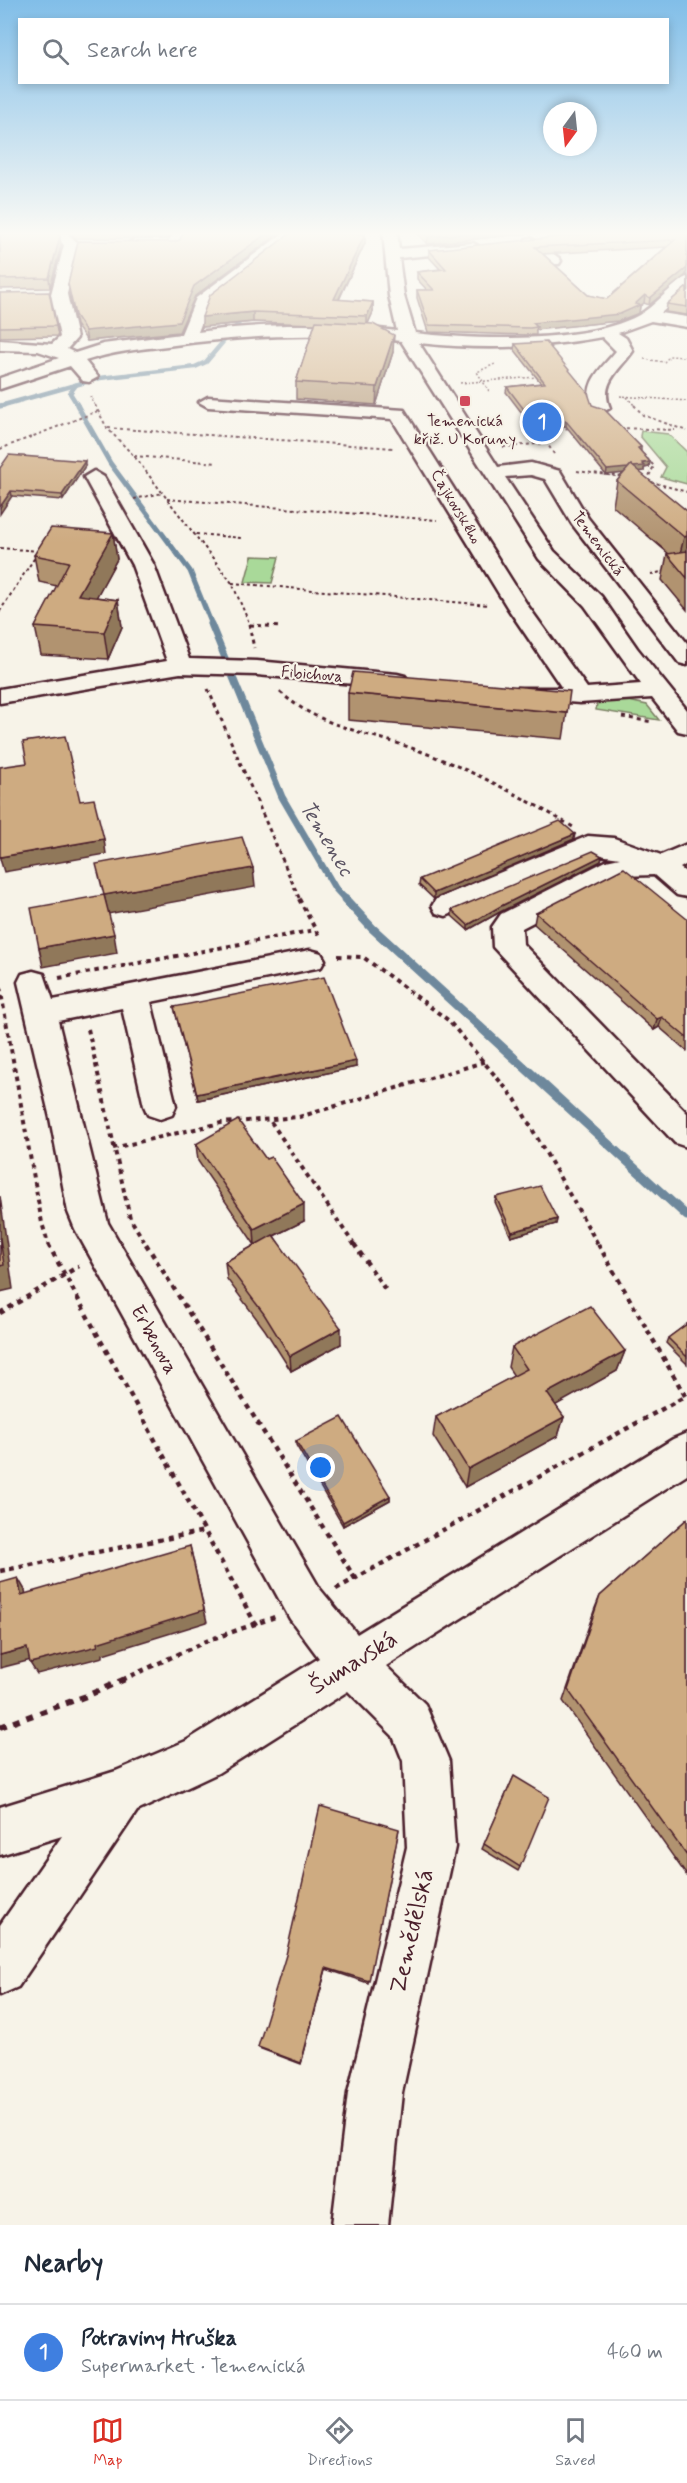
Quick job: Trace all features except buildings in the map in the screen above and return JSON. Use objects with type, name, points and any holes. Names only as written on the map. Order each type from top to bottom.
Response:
[{"type":"street","points":[[64,354],[68,335]]},
{"type":"street","points":[[0,384],[64,354],[211,335]]},
{"type":"street","points":[[383,335],[459,343],[537,341],[584,335]]},
{"type":"street","points":[[405,335],[546,555],[563,571],[578,602],[593,623],[629,653],[687,726]]},
{"type":"street","points":[[598,400],[625,351],[620,342],[609,335]]},
{"type":"street","points":[[418,358],[432,349],[459,343]]},
{"type":"street","points":[[0,345],[42,345],[64,354],[85,370],[89,385]]},
{"type":"street","name":"Čajkovského","points":[[208,402],[398,414],[468,523],[518,607],[580,696]]},
{"type":"street","points":[[492,473],[531,469],[557,471]]},
{"type":"street","name":"Temenická","points":[[557,471],[579,520],[687,658]]},
{"type":"street","points":[[94,477],[143,565],[219,667]]},
{"type":"street","points":[[45,667],[129,675]]},
{"type":"street","name":"Fibichova","points":[[0,696],[129,675],[219,667],[421,683]]},
{"type":"street","points":[[502,691],[580,696],[658,690]]},
{"type":"street","points":[[446,906],[588,845],[601,843],[618,846],[660,866],[687,888]]},
{"type":"street","points":[[687,853],[660,866],[616,867],[512,921],[507,927],[506,935],[508,947],[535,977],[687,1134]]},
{"type":"street","points":[[38,998],[83,1005],[322,952]]},
{"type":"street","points":[[134,995],[160,1106]]},
{"type":"street","name":"Erbenova","points":[[38,998],[67,1118],[86,1212],[106,1252],[305,1604],[351,1663]]},
{"type":"street","name":"Šumavská","points":[[0,1831],[120,1794],[202,1757],[687,1452]]},
{"type":"street","name":"Zemědělská","points":[[351,1663],[409,1720],[426,1761],[431,1847],[375,2093],[360,2225]]},
{"type":"street","points":[[0,1970],[120,1794]]},
{"type":"path","points":[[641,358],[664,362],[670,357],[687,357]]},
{"type":"path","points":[[489,392],[477,372],[497,363]]},
{"type":"path","points":[[455,383],[484,383],[537,377]]},
{"type":"path","points":[[89,385],[107,428],[134,456],[232,583],[250,625]]},
{"type":"path","points":[[598,400],[627,397],[687,401]]},
{"type":"path","points":[[627,397],[644,415],[686,431]]},
{"type":"path","points":[[0,449],[98,411]]},
{"type":"path","points":[[614,424],[626,436]]},
{"type":"path","points":[[618,429],[629,427],[686,431]]},
{"type":"path","points":[[107,428],[422,450]]},
{"type":"path","points":[[571,428],[539,431],[547,442],[557,471],[623,477]]},
{"type":"path","points":[[499,448],[547,442]]},
{"type":"path","points":[[639,451],[654,466],[647,480]]},
{"type":"path","points":[[134,456],[217,463]]},
{"type":"path","points":[[635,479],[647,480],[687,492]]},
{"type":"path","points":[[147,496],[163,493]]},
{"type":"path","points":[[167,499],[468,523]]},
{"type":"path","points":[[196,534],[242,538]]},
{"type":"path","points":[[0,548],[39,551],[0,611]]},
{"type":"path","points":[[641,575],[676,570]]},
{"type":"path","points":[[232,583],[518,607]]},
{"type":"path","points":[[0,1727],[89,1695],[209,1640],[256,1625],[356,1580],[686,1398],[515,1099],[448,1020],[363,957],[322,952],[315,930],[295,891],[219,667],[250,625]]},
{"type":"path","points":[[250,625],[279,627]]},
{"type":"path","points":[[277,689],[290,702],[316,718],[340,729],[395,743],[458,766],[534,803],[601,843]]},
{"type":"path","points":[[612,715],[655,723]]},
{"type":"path","points":[[256,1625],[49,1247],[42,1223],[0,988],[38,998],[315,930]]},
{"type":"path","points":[[83,1005],[130,1218],[356,1580]]},
{"type":"path","points":[[113,1148],[221,1123],[239,1120],[271,1122],[335,1108],[484,1062]]},
{"type":"path","points":[[271,1122],[387,1292]]},
{"type":"path","points":[[0,1313],[106,1252]]},
{"type":"path","points":[[0,1571],[205,1531]]},
{"type":"green space","points":[[641,431],[668,434],[687,452],[687,484],[661,477],[666,467],[640,436]]},
{"type":"green space","points":[[252,556],[279,557],[272,583],[245,582]]},
{"type":"green space","points":[[620,697],[647,705],[659,720],[596,710],[597,703]]},
{"type":"waterway","points":[[4,405],[0,406],[100,378],[195,367],[206,362],[229,335]]},
{"type":"waterway","name":"Temenec","points":[[76,385],[70,393],[78,406]]},
{"type":"waterway","name":"Temenec","points":[[77,405],[110,463],[190,571],[212,625]]},
{"type":"waterway","name":"Temenec","points":[[211,624],[282,797],[335,888],[346,900]]},
{"type":"waterway","name":"Temenec","points":[[345,899],[372,928],[687,1216]]},
{"type":"place","name":"Temenická křiž. U Koruny","points":[[465,401]]},
{"type":"place","name":"Potraviny Hruška","points":[[542,422]]}]
